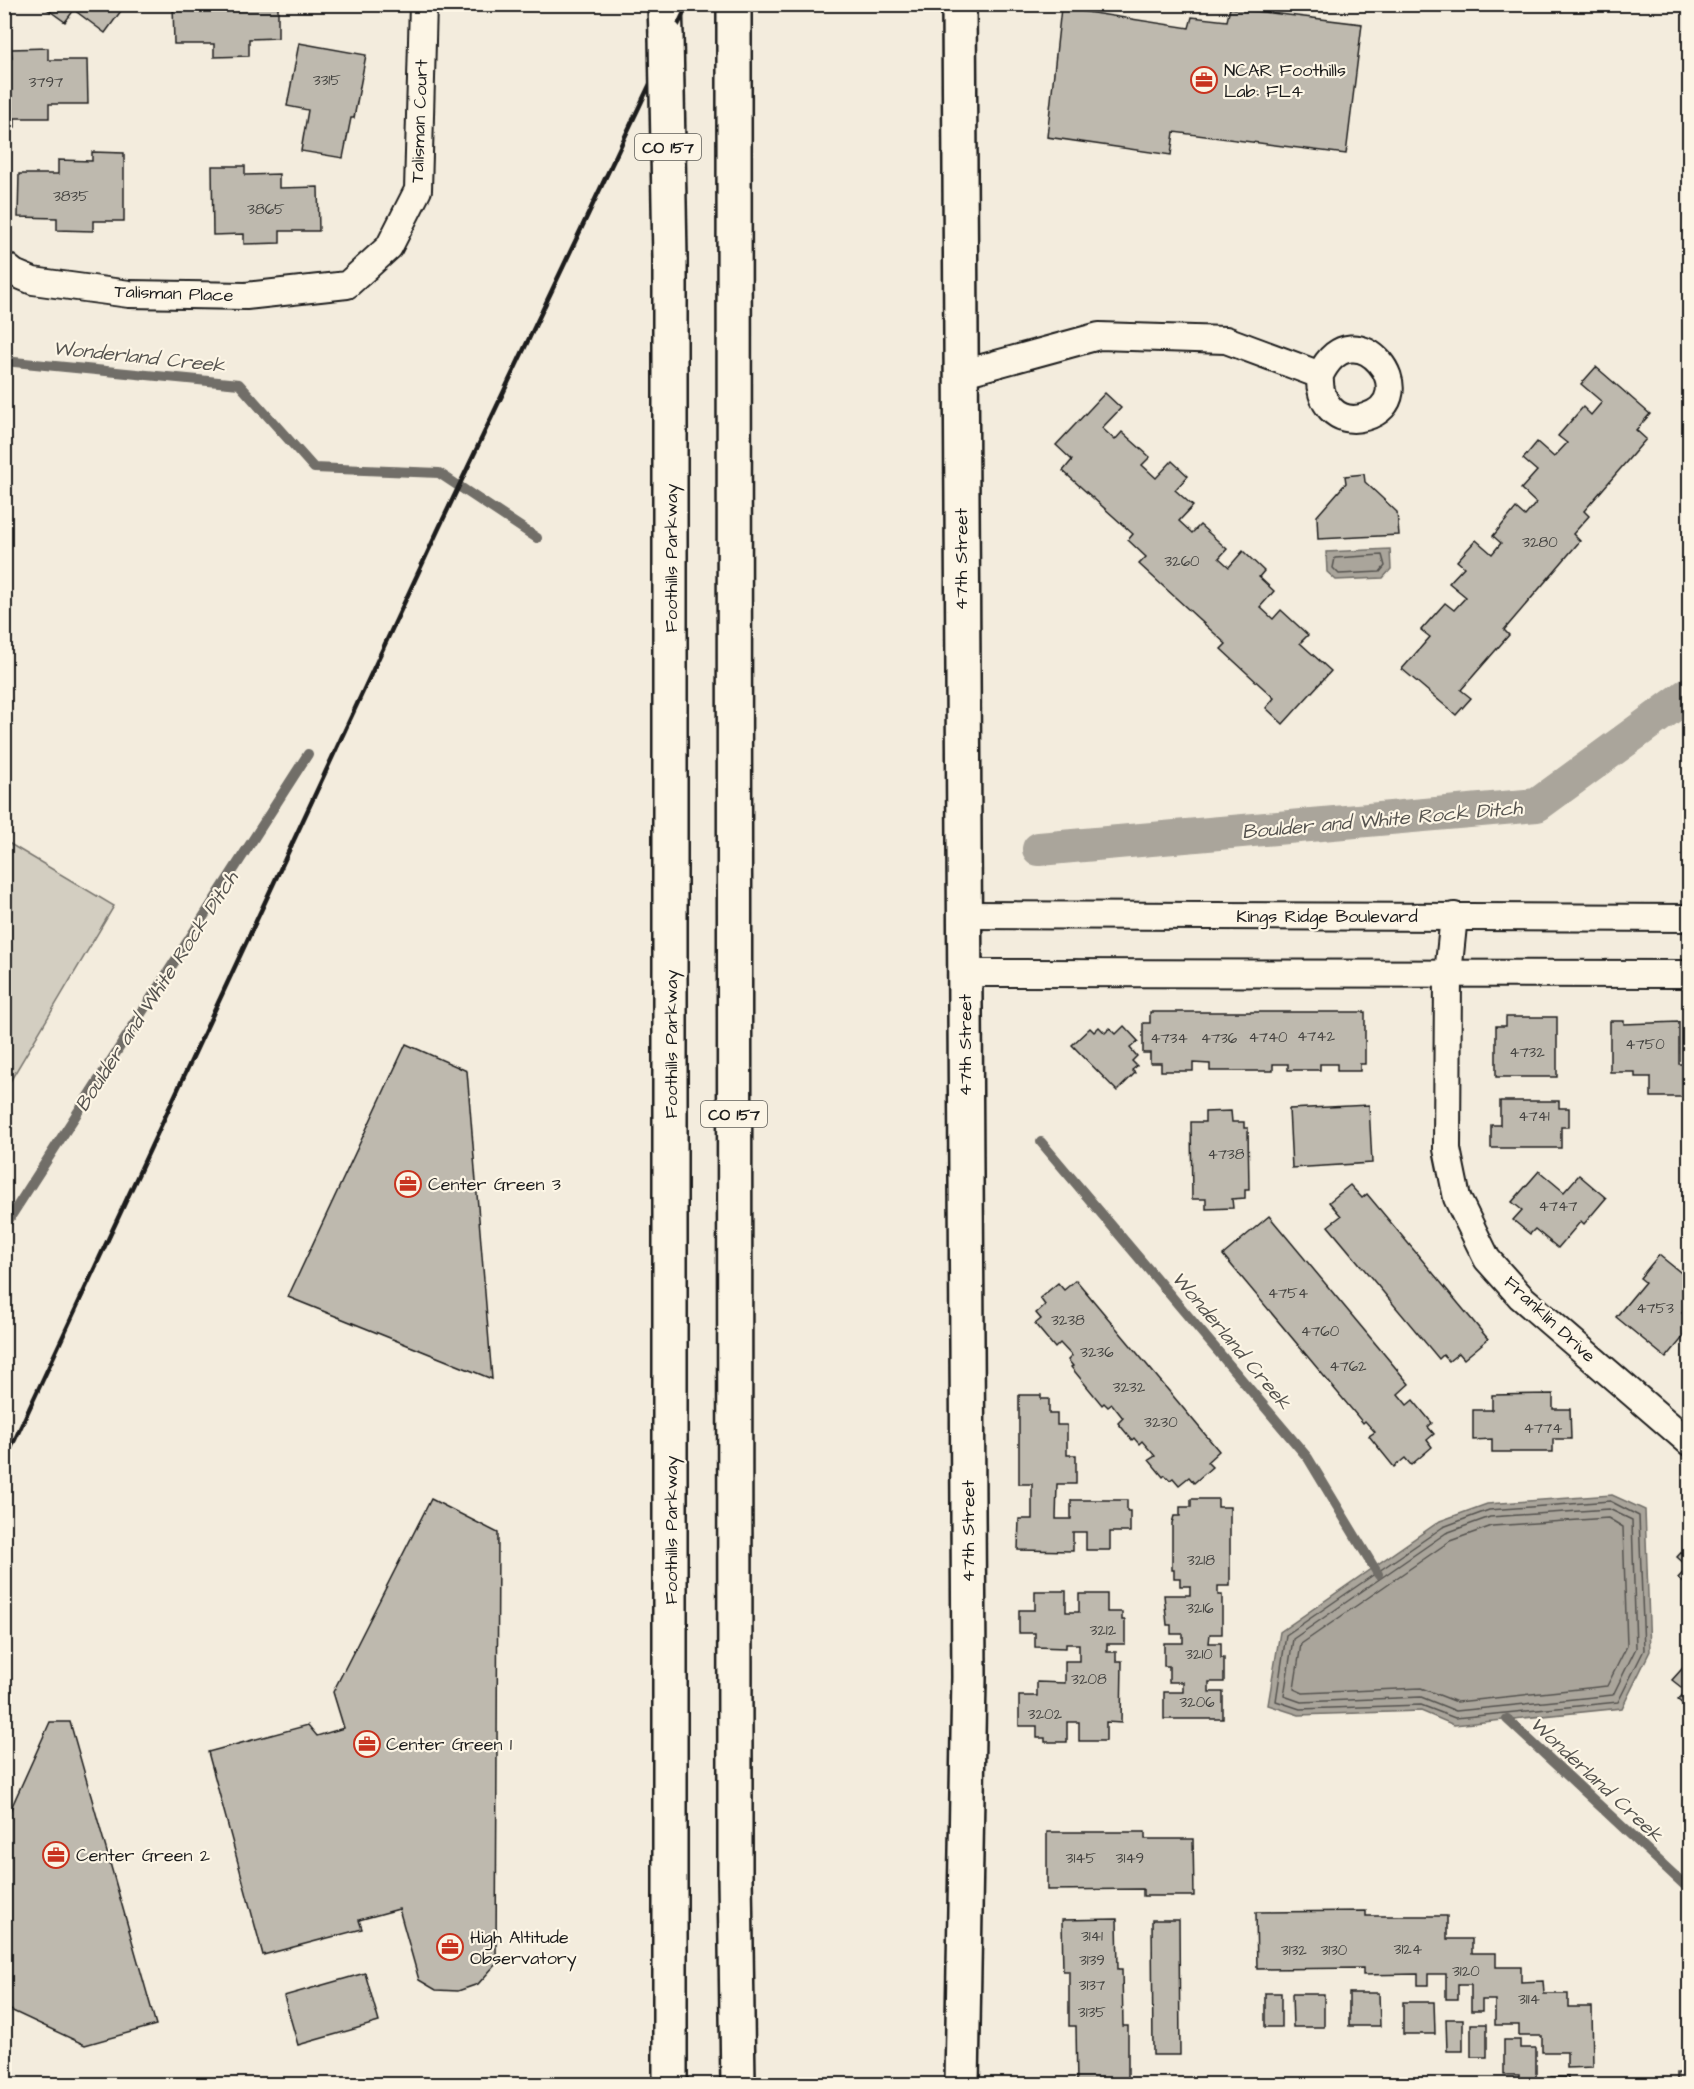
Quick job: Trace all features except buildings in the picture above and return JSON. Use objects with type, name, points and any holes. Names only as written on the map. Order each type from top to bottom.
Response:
[{"type":"main road","name":"Foothills Parkway","points":[[666,4],[670,259],[670,2085]]},
{"type":"main road","name":"CO 157","points":[[734,4],[735,1877],[738,2085]]},
{"type":"main road","name":"47th Street","points":[[959,4],[969,1677],[962,2085]]},
{"type":"street","name":"Talisman Court","points":[[347,285],[389,247],[418,190],[423,4]]},
{"type":"street","name":"Talisman Place","points":[[4,265],[33,281],[129,294],[246,296],[347,285]]},
{"type":"street","points":[[960,374],[1099,336],[1226,340],[1320,375]]},
{"type":"street","name":"Kings Ridge Boulevard","points":[[964,915],[1689,918]]},
{"type":"street","name":"Franklin Drive","points":[[1454,916],[1448,974],[1447,1149],[1457,1198],[1487,1259],[1521,1297],[1688,1438]]},
{"type":"street","points":[[965,973],[1689,974]]},
{"type":"shaded area","points":[[5,841],[114,906],[5,1090]]},
{"type":"water","points":[[1390,549],[1391,569],[1383,578],[1336,580],[1327,572],[1326,552]]},
{"type":"water","points":[[1612,1495],[1645,1510],[1650,1651],[1622,1708],[1454,1725],[1421,1711],[1299,1715],[1268,1705],[1280,1632],[1440,1521],[1487,1504]]},
{"type":"waterway","name":"Wonderland Creek","points":[[4,361],[239,384],[314,468],[439,473],[537,538]]},
{"type":"waterway","name":"Boulder and White Rock Ditch","points":[[1039,849],[1537,805],[1690,693]]},
{"type":"waterway","name":"Boulder and White Rock Ditch","points":[[4,1227],[308,754]]},
{"type":"waterway","name":"Wonderland Creek","points":[[1041,1142],[1308,1458],[1378,1574]]},
{"type":"waterway","name":"Wonderland Creek","points":[[1507,1719],[1690,1890]]},
{"type":"railway","points":[[4,1463],[439,528],[688,4]]},
{"type":"place","name":"NCAR Foothills Lab: FL4","points":[[1204,80]]},
{"type":"place","name":"Center Green 3","points":[[408,1184]]},
{"type":"place","name":"Center Green 1","points":[[367,1744]]},
{"type":"place","name":"Center Green 2","points":[[56,1855]]},
{"type":"place","name":"High Altitude Observatory","points":[[450,1947]]}]
